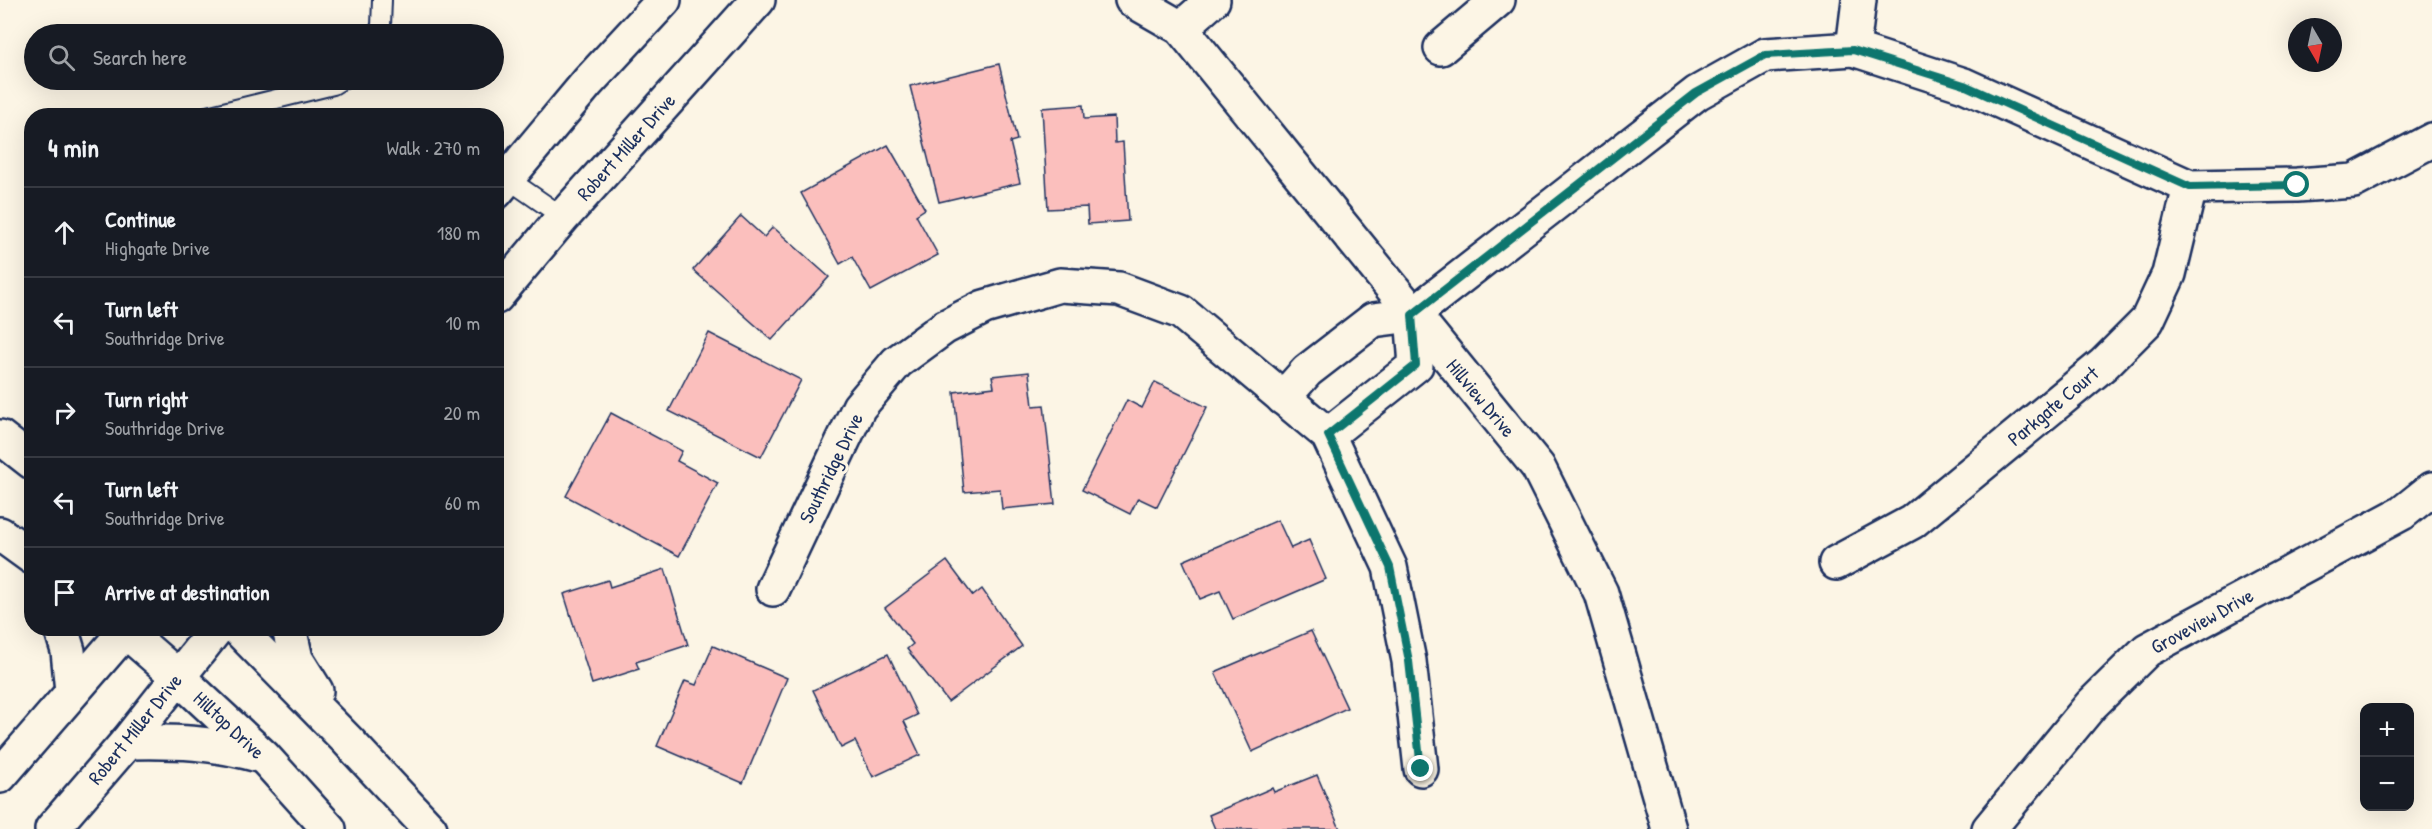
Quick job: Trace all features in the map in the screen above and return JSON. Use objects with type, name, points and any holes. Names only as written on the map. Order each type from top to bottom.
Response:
[{"type":"street","points":[[504,177],[664,0]]},
{"type":"street","name":"Robert Miller Drive","points":[[504,287],[563,217],[758,0]]},
{"type":"street","points":[[1132,0],[1178,14],[1213,0]]},
{"type":"street","points":[[1441,48],[1498,0]]},
{"type":"street","points":[[1853,50],[1859,0]]},
{"type":"street","name":"Hillview Drive","points":[[1178,14],[1412,315],[1538,467],[1601,593],[1669,829]]},
{"type":"street","points":[[1283,398],[1307,371],[1373,320],[1412,315],[1696,93],[1765,55],[1853,50],[1964,85],[2190,187],[2297,185],[2354,181],[2432,140]]},
{"type":"street","name":"Parkgate Court","points":[[1836,563],[1912,522],[2104,364],[2147,321],[2169,274],[2190,187]]},
{"type":"street","name":"Southridge Drive","points":[[773,589],[859,407],[897,362],[945,327],[984,307],[1060,285],[1119,289],[1181,312],[1328,435],[1390,567],[1409,661],[1421,769]]},
{"type":"street","points":[[1328,435],[1416,365],[1412,315]]},
{"type":"street","points":[[0,435],[24,447]]},
{"type":"street","points":[[0,435],[24,455]]},
{"type":"street","name":"Groveview Drive","points":[[1989,829],[2091,705],[2147,651],[2402,513],[2432,489]]},
{"type":"street","points":[[63,636],[68,651],[72,691]]},
{"type":"street","points":[[0,776],[120,636]]},
{"type":"street","name":"Hilltop Drive","points":[[134,636],[264,757],[329,829]]},
{"type":"street","name":"Robert Miller Drive","points":[[52,829],[127,742],[210,636]]},
{"type":"street","points":[[245,636],[430,829]]},
{"type":"street","points":[[291,636],[296,659],[348,741]]},
{"type":"street","points":[[127,742],[195,742],[224,746],[264,757]]},
{"type":"lane","points":[[381,24],[382,0]]},
{"type":"lane","points":[[240,108],[313,90]]},
{"type":"lane","points":[[504,184],[563,217]]},
{"type":"building","points":[[999,64],[1017,140],[1010,142],[1020,183],[939,202],[910,86]]},
{"type":"building","points":[[1083,105],[1084,119],[1114,117],[1115,143],[1123,142],[1128,221],[1088,224],[1087,207],[1048,209],[1042,108]]},
{"type":"building","points":[[888,145],[925,209],[916,215],[938,255],[871,291],[852,257],[840,264],[801,193]]},
{"type":"building","points":[[741,216],[764,237],[773,227],[829,277],[772,340],[693,270]]},
{"type":"building","points":[[709,333],[801,380],[761,457],[669,411]]},
{"type":"building","points":[[1029,372],[1033,406],[1044,405],[1055,504],[1002,509],[1000,489],[964,492],[954,392],[994,387],[992,376]]},
{"type":"building","points":[[1155,382],[1207,407],[1157,507],[1138,498],[1130,514],[1082,490],[1127,400],[1142,408]]},
{"type":"building","points":[[611,413],[682,451],[677,461],[718,483],[679,556],[566,496]]},
{"type":"building","points":[[1278,520],[1291,548],[1309,540],[1326,579],[1233,619],[1220,591],[1200,599],[1183,561]]},
{"type":"building","points":[[947,561],[973,596],[982,589],[1022,646],[948,702],[907,649],[913,644],[885,608]]},
{"type":"building","points":[[665,569],[688,645],[636,662],[639,669],[592,684],[564,594],[608,580],[610,587]]},
{"type":"building","points":[[1311,631],[1347,708],[1252,752],[1215,672]]},
{"type":"building","points":[[713,646],[787,678],[743,783],[657,746],[685,681],[696,685]]},
{"type":"building","points":[[888,654],[917,715],[904,721],[920,755],[873,777],[855,741],[841,748],[813,690]]},
{"type":"building","points":[[1317,775],[1340,829],[1215,829],[1209,815],[1272,788],[1274,792]]},
{"type":"route","points":[[1421,769],[1409,661],[1390,567],[1328,435],[1416,365],[1412,315],[1696,93],[1765,55],[1853,50],[1964,85],[2190,187],[2297,185]]}]
